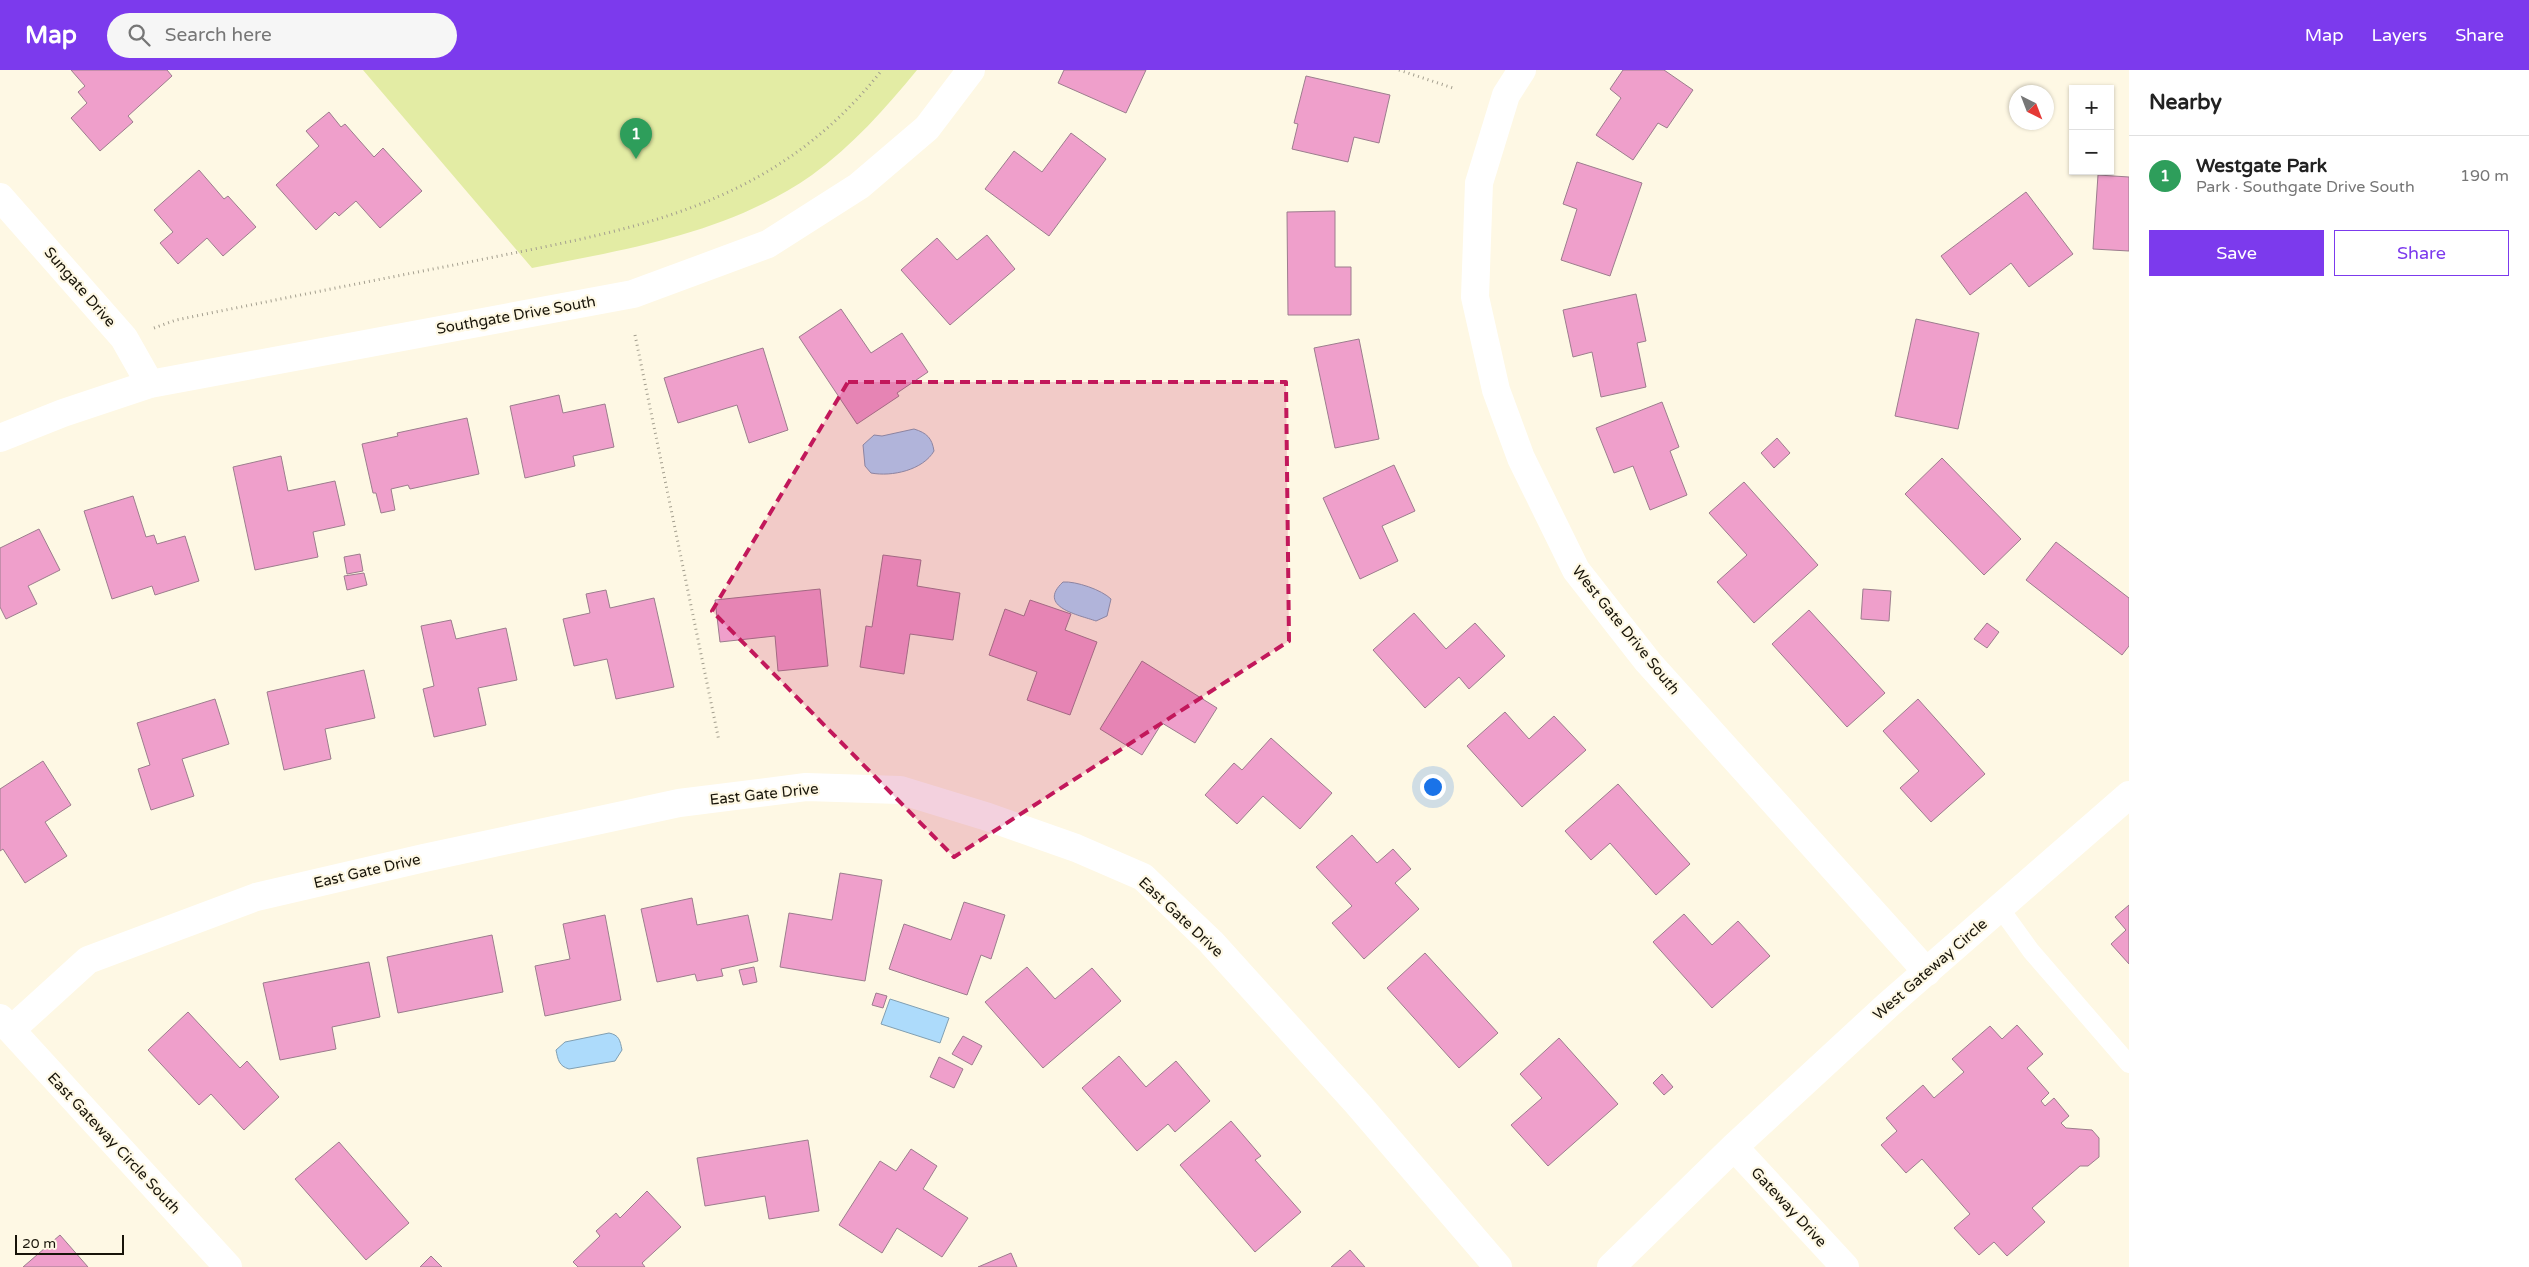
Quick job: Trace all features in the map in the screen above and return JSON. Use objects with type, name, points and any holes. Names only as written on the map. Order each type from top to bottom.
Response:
[{"type":"street","name":"Southgate Drive South","points":[[0,438],[63,413],[150,384],[633,294],[768,244],[859,186],[927,128],[970,70]]},
{"type":"street","name":"West Gate Drive South","points":[[1522,70],[1506,96],[1479,183],[1476,297],[1496,390],[1521,458],[1576,570],[1648,662],[1927,972]]},
{"type":"street","name":"Sungate Drive","points":[[0,196],[124,338],[150,384]]},
{"type":"street","name":"East Gate Drive","points":[[5,1024],[88,960],[256,897],[424,858],[679,803],[806,787],[900,790],[988,817],[1067,845],[1143,877],[1211,942],[1357,1103],[1498,1267]]},
{"type":"street","name":"West Gateway Circle","points":[[1734,1147],[1888,1005],[2129,795]]},
{"type":"street","name":"East Gateway Circle South","points":[[5,1024],[228,1267]]},
{"type":"street","points":[[1611,1267],[1734,1147]]},
{"type":"street","name":"Gateway Drive","points":[[1734,1147],[1845,1267]]},
{"type":"lane","points":[[2000,908],[2031,952],[2129,1064]]},
{"type":"path","points":[[124,338],[176,320],[619,232],[705,204],[750,183],[790,158],[828,126],[867,89],[882,70]]},
{"type":"path","points":[[1399,70],[1452,88]]},
{"type":"path","points":[[635,335],[719,741]]},
{"type":"highlighted area","points":[[848,382],[1286,382],[1289,641],[954,857],[712,611]]},
{"type":"green space","points":[[363,70],[917,70],[881,112],[841,152],[812,175],[780,195],[713,225],[677,236],[605,254],[532,268]]},
{"type":"water","points":[[914,429],[926,434],[930,439],[934,451],[929,458],[906,471],[888,474],[871,473],[865,466],[863,445],[874,435],[882,436]]},
{"type":"water","points":[[1063,582],[1095,589],[1111,599],[1107,616],[1096,621],[1063,609],[1054,598],[1056,591]]},
{"type":"water","points":[[890,999],[949,1018],[940,1043],[881,1024]]},
{"type":"water","points":[[609,1033],[617,1037],[622,1050],[615,1061],[569,1069],[563,1066],[557,1057],[556,1050],[565,1042]]},
{"type":"building","points":[[71,70],[167,70],[172,76],[128,116],[133,122],[100,151],[71,118],[87,103],[78,92],[85,86]]},
{"type":"building","points":[[1064,70],[1146,70],[1126,113],[1058,83]]},
{"type":"building","points":[[1623,70],[1664,70],[1693,90],[1667,128],[1658,123],[1633,160],[1596,135],[1621,98],[1610,89]]},
{"type":"building","points":[[1306,76],[1390,95],[1379,143],[1354,137],[1348,162],[1292,149],[1298,124],[1294,123]]},
{"type":"building","points":[[329,112],[341,127],[345,124],[374,157],[383,148],[422,191],[380,228],[356,201],[339,216],[335,212],[316,230],[276,185],[319,146],[306,131]]},
{"type":"building","points":[[1071,133],[1106,159],[1049,236],[985,189],[1014,151],[1042,172]]},
{"type":"building","points":[[1577,162],[1642,183],[1610,276],[1561,260],[1577,209],[1563,204]]},
{"type":"building","points":[[199,170],[224,199],[228,196],[256,227],[223,256],[207,238],[178,264],[160,243],[173,232],[154,210]]},
{"type":"building","points":[[2098,175],[2129,177],[2129,251],[2093,249]]},
{"type":"building","points":[[2026,192],[2073,254],[2029,287],[2011,263],[1970,295],[1941,256]]},
{"type":"building","points":[[1335,211],[1335,267],[1351,267],[1351,315],[1288,315],[1287,212]]},
{"type":"building","points":[[987,235],[1015,269],[950,325],[901,270],[937,238],[957,260]]},
{"type":"building","points":[[1636,294],[1646,341],[1637,343],[1646,387],[1601,397],[1592,352],[1573,357],[1563,310]]},
{"type":"building","points":[[841,309],[871,353],[902,333],[928,372],[897,393],[899,396],[857,424],[799,337]]},
{"type":"building","points":[[1916,319],[1979,333],[1958,429],[1895,416]]},
{"type":"building","points":[[1359,339],[1379,439],[1335,448],[1314,348]]},
{"type":"building","points":[[763,348],[788,430],[749,443],[737,405],[678,423],[664,378]]},
{"type":"building","points":[[559,395],[563,413],[605,404],[614,447],[573,456],[575,466],[525,478],[510,406]]},
{"type":"building","points":[[1662,402],[1679,447],[1670,451],[1687,495],[1650,510],[1633,466],[1614,473],[1596,428]]},
{"type":"building","points":[[467,418],[479,474],[410,489],[408,485],[391,489],[395,510],[381,513],[376,493],[373,493],[362,444],[398,436],[397,433]]},
{"type":"building","points":[[1777,438],[1790,453],[1774,468],[1761,453]]},
{"type":"building","points":[[281,456],[288,491],[335,481],[345,525],[313,532],[318,557],[255,570],[233,467]]},
{"type":"building","points":[[1942,458],[2021,539],[1984,575],[1905,494]]},
{"type":"building","points":[[1394,465],[1415,511],[1382,526],[1398,561],[1360,579],[1323,498]]},
{"type":"building","points":[[1744,482],[1818,565],[1754,623],[1717,582],[1747,555],[1709,513]]},
{"type":"building","points":[[133,496],[146,537],[154,535],[157,544],[185,536],[199,581],[155,595],[152,586],[112,599],[84,511]]},
{"type":"building","points":[[39,529],[60,570],[28,586],[37,604],[6,619],[0,607],[0,548]]},
{"type":"building","points":[[2056,542],[2129,598],[2129,646],[2122,655],[2026,580]]},
{"type":"building","points":[[360,554],[363,571],[347,574],[344,557]]},
{"type":"building","points":[[883,555],[921,560],[917,586],[960,593],[953,640],[910,634],[904,674],[860,667],[866,626],[872,627]]},
{"type":"building","points":[[364,573],[367,585],[347,590],[344,576]]},
{"type":"building","points":[[820,589],[828,666],[778,671],[775,636],[720,642],[715,600]]},
{"type":"building","points":[[1863,589],[1891,591],[1889,621],[1861,619]]},
{"type":"building","points":[[606,590],[610,608],[654,598],[674,687],[616,699],[607,659],[574,666],[563,619],[590,613],[586,594]]},
{"type":"building","points":[[1030,600],[1071,614],[1065,630],[1097,642],[1070,715],[1027,700],[1037,672],[989,655],[1005,609],[1024,616]]},
{"type":"building","points":[[1809,610],[1885,693],[1847,727],[1772,644]]},
{"type":"building","points":[[1414,613],[1446,649],[1475,623],[1505,656],[1469,689],[1459,677],[1425,708],[1373,650]]},
{"type":"building","points":[[451,620],[456,639],[506,628],[517,680],[478,688],[486,725],[434,737],[423,689],[434,686],[421,626]]},
{"type":"building","points":[[1987,623],[1999,632],[1987,648],[1974,639]]},
{"type":"building","points":[[1142,661],[1217,708],[1195,743],[1162,723],[1142,755],[1100,729]]},
{"type":"building","points":[[364,670],[375,718],[325,729],[331,759],[284,770],[267,692]]},
{"type":"building","points":[[215,699],[229,744],[182,759],[194,796],[151,810],[138,769],[150,765],[137,723]]},
{"type":"building","points":[[1918,699],[1985,774],[1931,822],[1900,788],[1919,771],[1883,731]]},
{"type":"building","points":[[1505,712],[1529,739],[1554,716],[1586,750],[1522,807],[1467,746]]},
{"type":"building","points":[[1271,738],[1332,793],[1300,829],[1263,796],[1237,824],[1205,795],[1234,763],[1242,770]]},
{"type":"building","points":[[43,761],[71,805],[45,822],[67,856],[25,883],[3,849],[0,851],[0,789]]},
{"type":"building","points":[[1618,784],[1690,864],[1656,895],[1610,843],[1591,860],[1565,831]]},
{"type":"building","points":[[1352,835],[1377,863],[1393,849],[1411,869],[1395,883],[1419,909],[1364,959],[1332,923],[1352,906],[1316,867]]},
{"type":"building","points":[[840,873],[882,880],[865,981],[780,967],[789,913],[832,920]]},
{"type":"building","points":[[692,898],[697,925],[748,915],[758,961],[721,969],[723,976],[697,981],[695,974],[657,982],[641,909]]},
{"type":"building","points":[[964,902],[1005,915],[991,959],[981,955],[967,995],[889,969],[904,924],[951,940]]},
{"type":"building","points":[[2129,905],[2129,964],[2111,944],[2126,930],[2115,917]]},
{"type":"building","points":[[1684,914],[1712,945],[1738,921],[1770,956],[1712,1008],[1653,942]]},
{"type":"building","points":[[605,915],[621,1000],[545,1016],[535,966],[570,959],[563,924]]},
{"type":"building","points":[[492,935],[503,992],[398,1013],[387,957]]},
{"type":"building","points":[[1425,953],[1498,1033],[1459,1068],[1387,988]]},
{"type":"building","points":[[369,962],[380,1017],[332,1027],[336,1049],[280,1060],[263,983]]},
{"type":"building","points":[[754,967],[757,982],[743,985],[739,970]]},
{"type":"building","points":[[1027,967],[1055,999],[1092,968],[1121,1001],[1043,1068],[985,1002]]},
{"type":"building","points":[[876,993],[887,996],[883,1008],[872,1005]]},
{"type":"building","points":[[188,1012],[240,1068],[247,1061],[279,1097],[244,1130],[211,1094],[199,1105],[148,1050]]},
{"type":"building","points":[[2017,1025],[2043,1054],[2027,1068],[2049,1093],[2041,1101],[2045,1106],[2054,1098],[2069,1116],[2061,1123],[2066,1128],[2092,1130],[2099,1138],[2099,1157],[2088,1166],[2080,1166],[2032,1208],[2045,1222],[2007,1256],[1994,1242],[1979,1255],[1954,1228],[1970,1214],[1922,1159],[1906,1173],[1881,1145],[1897,1131],[1886,1118],[1923,1085],[1934,1098],[1964,1072],[1952,1059],[1990,1026],[2002,1039]]},
{"type":"building","points":[[963,1036],[982,1046],[972,1065],[952,1054]]},
{"type":"building","points":[[1559,1038],[1618,1104],[1548,1166],[1511,1125],[1542,1098],[1520,1074]]},
{"type":"building","points":[[1119,1056],[1146,1087],[1176,1061],[1210,1101],[1175,1132],[1168,1124],[1137,1151],[1082,1088]]},
{"type":"building","points":[[939,1057],[963,1069],[954,1088],[930,1077]]},
{"type":"building","points":[[1662,1074],[1673,1087],[1664,1095],[1653,1083]]},
{"type":"building","points":[[1231,1121],[1261,1156],[1255,1160],[1301,1212],[1255,1252],[1180,1165]]},
{"type":"building","points":[[808,1140],[819,1211],[769,1219],[765,1196],[705,1206],[697,1158]]},
{"type":"building","points":[[339,1142],[409,1223],[366,1260],[295,1179]]},
{"type":"building","points":[[911,1149],[937,1166],[923,1189],[968,1218],[942,1257],[897,1228],[882,1253],[839,1225],[880,1161],[896,1171]]},
{"type":"building","points":[[647,1191],[681,1227],[642,1263],[645,1267],[578,1267],[573,1262],[600,1236],[596,1231],[616,1213],[620,1218]]},
{"type":"building","points":[[60,1235],[88,1267],[23,1267]]},
{"type":"building","points":[[1350,1250],[1365,1267],[1331,1267]]},
{"type":"building","points":[[1011,1253],[1017,1267],[978,1267]]},
{"type":"building","points":[[431,1256],[442,1267],[420,1267]]},
{"type":"place","name":"Westgate Park","points":[[636,159]]}]
